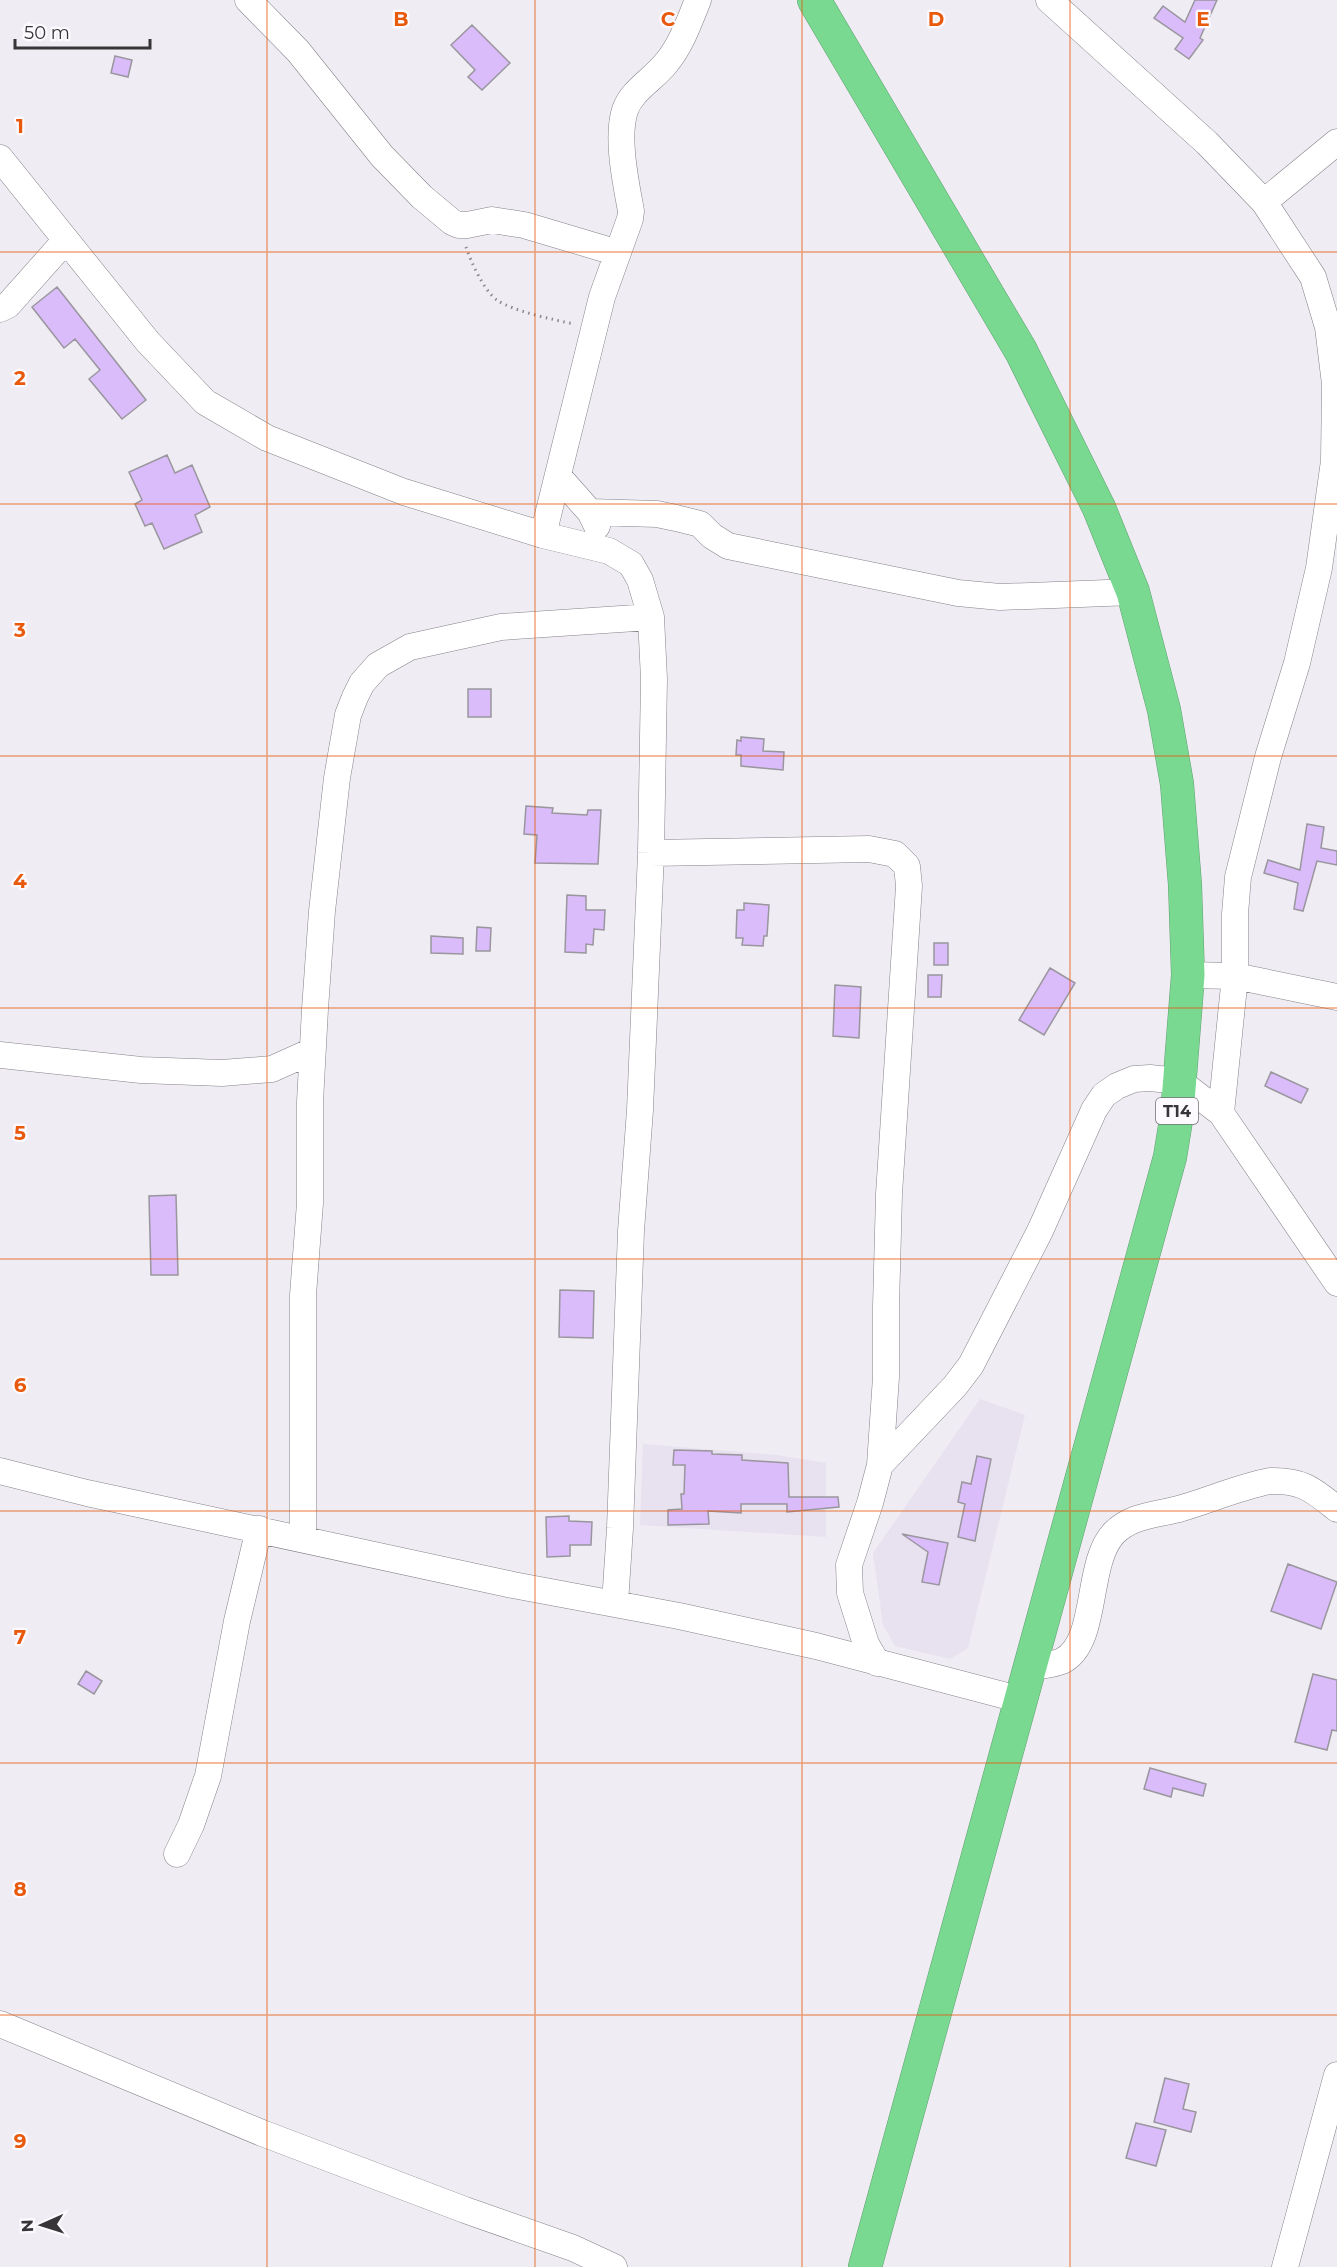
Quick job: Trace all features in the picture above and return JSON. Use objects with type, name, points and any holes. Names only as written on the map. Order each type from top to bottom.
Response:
[{"type":"highway","name":"T14","points":[[814,0],[1021,351],[1099,508],[1133,591],[1164,710],[1177,784],[1185,885],[1188,975],[1177,1114],[1170,1156],[865,2267]]},
{"type":"street","points":[[248,0],[298,51],[382,156],[422,197],[452,222],[459,225],[492,220],[512,223],[618,253]]},
{"type":"street","points":[[543,535],[602,297],[631,211],[622,134],[625,111],[631,98],[668,62],[698,0]]},
{"type":"street","points":[[1049,0],[1207,142],[1264,202],[1313,277],[1328,327],[1335,384],[1334,461],[1314,589],[1297,663],[1268,757],[1238,877],[1235,914],[1235,976],[1221,1113]]},
{"type":"street","points":[[1264,202],[1337,143]]},
{"type":"street","points":[[0,158],[148,342],[205,402],[267,438],[404,492],[543,535],[609,551],[631,564],[640,580],[651,617],[654,679],[651,853],[640,1110],[631,1231],[615,1603]]},
{"type":"street","points":[[0,309],[8,305],[65,241]]},
{"type":"street","points":[[559,477],[590,512],[609,551]]},
{"type":"street","points":[[590,512],[657,514],[676,518],[700,524],[712,536],[728,546],[958,593],[1000,597],[1133,591]]},
{"type":"street","points":[[303,1539],[303,1294],[310,1203],[312,1051],[322,911],[337,778],[348,715],[355,696],[378,665],[410,647],[501,627],[651,617]]},
{"type":"street","points":[[651,853],[869,849],[895,855],[907,866],[909,886],[889,1194],[886,1377],[880,1465],[849,1565],[848,1582],[866,1644],[877,1663]]},
{"type":"street","points":[[1188,975],[1235,976],[1337,997]]},
{"type":"street","points":[[0,1055],[141,1070],[222,1073],[272,1069],[312,1051]]},
{"type":"street","points":[[880,1465],[955,1386],[971,1365],[1036,1240],[1094,1110],[1104,1095],[1117,1086],[1134,1079],[1179,1081],[1221,1113],[1337,1283]]},
{"type":"street","points":[[0,1471],[87,1493],[513,1586],[615,1603],[816,1646],[1022,1700]]},
{"type":"street","points":[[1031,1667],[1051,1665],[1064,1660],[1075,1651],[1083,1636],[1098,1566],[1106,1542],[1117,1530],[1131,1521],[1180,1509],[1270,1481],[1285,1480],[1308,1486],[1337,1509]]},
{"type":"street","points":[[177,1854],[201,1799],[208,1776],[237,1621],[259,1529]]},
{"type":"street","points":[[0,2024],[262,2133],[454,2206],[573,2248],[614,2267]]},
{"type":"street","points":[[1285,2267],[1337,2075]]},
{"type":"path","points":[[459,225],[479,275],[495,300],[594,329]]},
{"type":"shaded area","points":[[980,1399],[1025,1415],[968,1648],[950,1659],[895,1646],[883,1625],[873,1553]]},
{"type":"shaded area","points":[[643,1444],[777,1455],[826,1463],[826,1537],[640,1525]]},
{"type":"building","points":[[1195,0],[1217,0],[1200,38],[1203,40],[1189,59],[1175,49],[1183,38],[1154,18],[1163,6],[1185,22]]},
{"type":"building","points":[[472,25],[510,63],[482,90],[468,77],[475,70],[451,45]]},
{"type":"building","points":[[115,56],[132,60],[128,77],[111,73]]},
{"type":"building","points":[[57,287],[146,400],[122,419],[89,379],[100,370],[75,339],[64,348],[32,307]]},
{"type":"building","points":[[167,455],[175,473],[192,465],[210,507],[195,515],[202,532],[164,549],[152,523],[145,526],[135,504],[142,500],[129,472]]},
{"type":"building","points":[[468,689],[491,689],[491,717],[468,717]]},
{"type":"building","points":[[741,737],[764,739],[763,751],[784,752],[783,770],[741,766],[741,755],[736,755],[737,740],[741,741]]},
{"type":"building","points":[[526,806],[553,808],[552,813],[587,815],[588,810],[601,810],[598,864],[535,863],[537,835],[524,834]]},
{"type":"building","points":[[1307,824],[1324,827],[1321,848],[1337,851],[1337,865],[1317,861],[1303,911],[1294,909],[1298,883],[1264,873],[1268,860],[1300,870]]},
{"type":"building","points":[[567,895],[586,896],[586,910],[605,910],[604,930],[594,929],[593,945],[586,944],[586,953],[565,952]]},
{"type":"building","points":[[744,903],[769,905],[767,936],[764,936],[763,946],[742,945],[743,938],[736,938],[737,910],[744,910]]},
{"type":"building","points":[[477,927],[491,928],[490,951],[476,951]]},
{"type":"building","points":[[431,936],[463,938],[463,954],[431,953]]},
{"type":"building","points":[[934,943],[948,943],[948,965],[934,965]]},
{"type":"building","points":[[1050,968],[1075,983],[1044,1035],[1019,1020]]},
{"type":"building","points":[[928,975],[942,975],[941,997],[928,997]]},
{"type":"building","points":[[835,985],[861,987],[859,1038],[833,1036]]},
{"type":"building","points":[[1271,1072],[1308,1089],[1301,1103],[1265,1086]]},
{"type":"building","points":[[176,1195],[178,1275],[151,1275],[149,1196]]},
{"type":"building","points":[[560,1290],[594,1291],[593,1338],[559,1337]]},
{"type":"building","points":[[674,1450],[712,1451],[712,1454],[742,1455],[742,1460],[788,1463],[789,1497],[838,1497],[839,1507],[787,1512],[787,1504],[741,1504],[741,1513],[708,1511],[709,1524],[668,1525],[668,1510],[682,1509],[681,1494],[684,1494],[685,1465],[673,1465]]},
{"type":"building","points":[[977,1456],[991,1459],[975,1541],[958,1537],[965,1504],[958,1502],[962,1482],[971,1484]]},
{"type":"building","points":[[569,1516],[569,1521],[592,1522],[591,1545],[570,1545],[570,1556],[547,1557],[546,1517]]},
{"type":"building","points":[[902,1534],[948,1543],[939,1585],[922,1582],[928,1552]]},
{"type":"building","points":[[1288,1564],[1337,1582],[1321,1629],[1271,1611]]},
{"type":"building","points":[[86,1671],[102,1681],[94,1694],[78,1684]]},
{"type":"building","points":[[1313,1674],[1337,1680],[1337,1731],[1332,1730],[1327,1750],[1295,1742]]},
{"type":"building","points":[[1150,1768],[1206,1784],[1203,1796],[1173,1788],[1171,1797],[1144,1789]]},
{"type":"building","points":[[1165,2078],[1189,2084],[1183,2109],[1196,2112],[1191,2132],[1154,2122]]},
{"type":"building","points":[[1136,2123],[1166,2130],[1156,2166],[1126,2158]]}]
